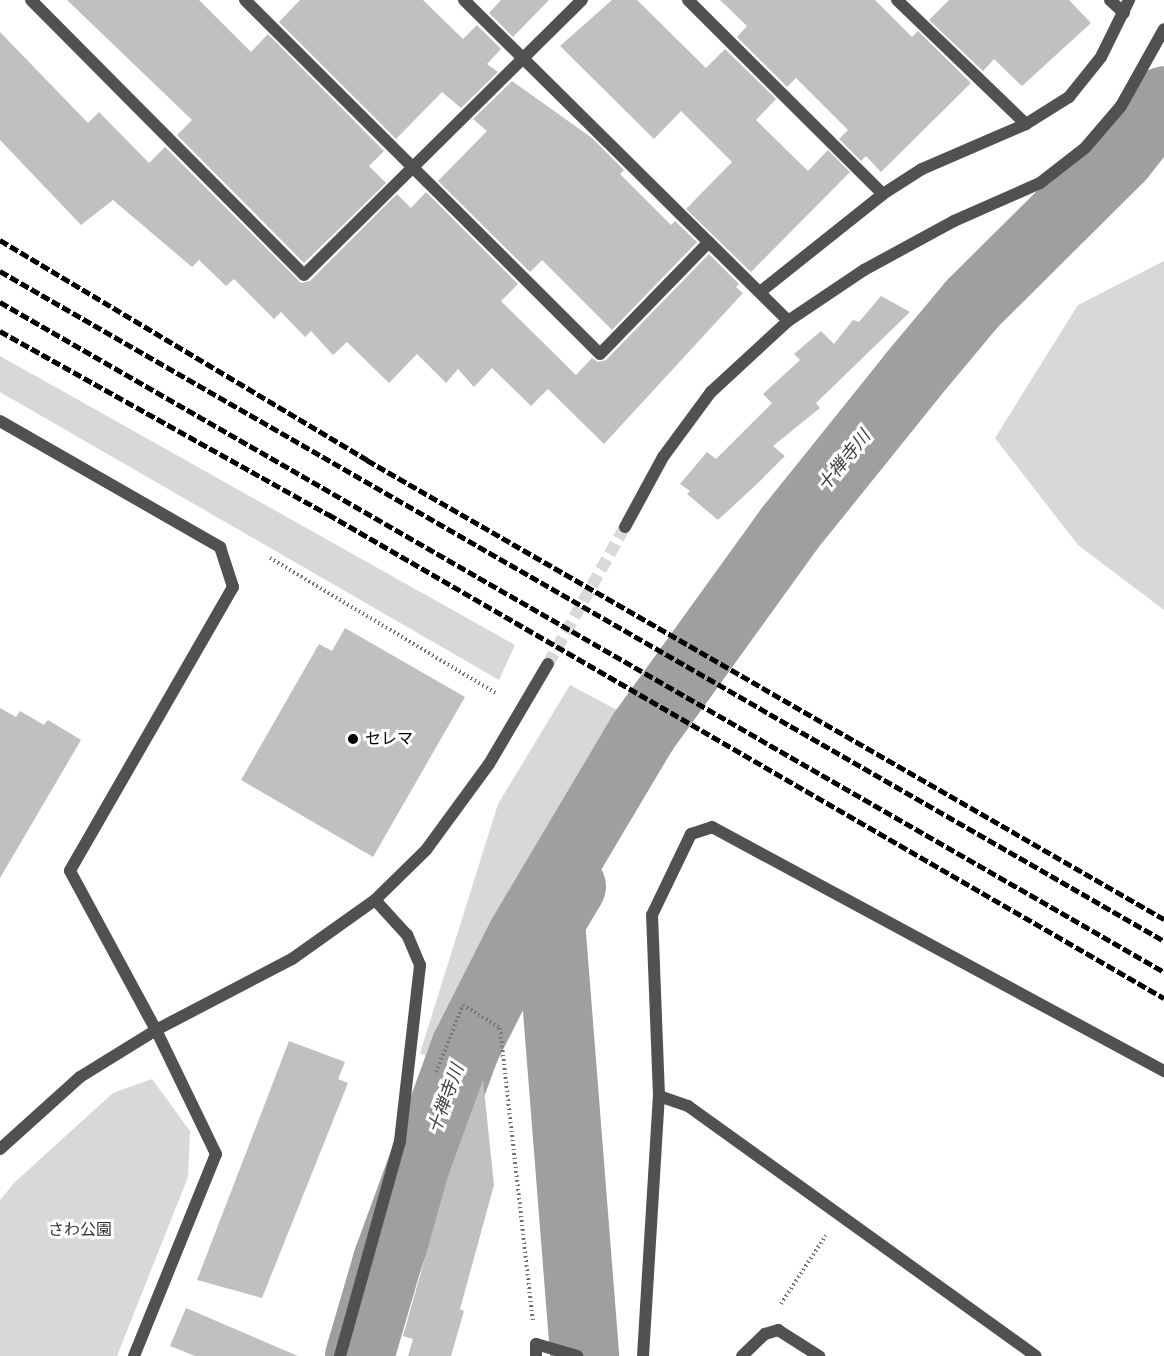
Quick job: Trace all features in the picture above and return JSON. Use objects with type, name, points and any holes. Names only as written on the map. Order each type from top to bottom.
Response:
[{"type":"street","points":[[31,0],[304,275],[582,0]]},
{"type":"street","points":[[245,0],[600,354],[709,242]]},
{"type":"street","points":[[464,0],[788,321]]},
{"type":"street","points":[[688,0],[883,194]]},
{"type":"street","points":[[897,0],[1026,124]]},
{"type":"street","points":[[1110,0],[1124,13]]},
{"type":"street","points":[[760,292],[883,194],[922,169],[1026,124],[1069,97],[1101,57],[1129,0]]},
{"type":"street","points":[[625,527],[663,457],[711,392],[788,321],[864,270],[944,227],[1040,183],[1085,148],[1121,106],[1164,29]]},
{"type":"street","points":[[0,421],[220,547],[233,587],[70,871],[156,1030],[216,1154],[134,1356]]},
{"type":"street","points":[[0,1149],[80,1077],[156,1030],[292,959],[375,900],[426,850],[489,764],[548,664]]},
{"type":"street","points":[[643,1356],[659,1096],[652,915],[691,834],[712,827],[1164,1071]]},
{"type":"street","points":[[340,1356],[400,1141],[420,965],[407,935],[375,900]]},
{"type":"street","points":[[659,1096],[688,1106],[1036,1356]]},
{"type":"street","points":[[742,1356],[765,1334],[778,1330],[819,1356]]},
{"type":"street","points":[[536,1350],[577,1356]]},
{"type":"path","points":[[270,558],[497,694]]},
{"type":"path","points":[[408,1072],[431,1084],[463,1005],[500,1028],[536,1350]]},
{"type":"path","points":[[778,1330],[777,1310],[839,1214]]},
{"type":"green space","points":[[1164,261],[1164,610],[1078,545],[995,438],[1078,305]]},
{"type":"green space","points":[[0,356],[515,645],[499,680],[0,392]]},
{"type":"green space","points":[[570,685],[619,711],[462,984],[431,1058],[420,1053],[498,804]]},
{"type":"green space","name":"さわ公園","points":[[152,1079],[190,1131],[188,1177],[117,1356],[0,1356],[0,1200],[15,1182],[113,1093]]},
{"type":"building","points":[[67,0],[199,0],[251,52],[268,34],[384,151],[369,166],[386,183],[304,263],[177,135],[192,120]]},
{"type":"building","points":[[300,0],[423,0],[463,39],[477,25],[501,49],[487,64],[498,72],[461,108],[442,92],[396,139],[279,22]]},
{"type":"building","points":[[501,0],[549,0],[513,37],[489,13]]},
{"type":"building","points":[[612,0],[637,0],[706,68],[725,49],[776,99],[756,120],[808,171],[828,150],[850,172],[751,272],[686,209],[732,162],[681,111],[654,139],[560,46]]},
{"type":"building","points":[[720,0],[875,0],[912,37],[918,31],[971,83],[881,172],[866,156],[861,161],[839,139],[848,130],[796,78],[787,87],[737,37],[747,26]]},
{"type":"building","points":[[949,0],[1069,0],[1091,23],[1022,86],[994,59],[983,71],[929,20]]},
{"type":"building","points":[[0,32],[88,123],[99,112],[149,163],[165,147],[301,283],[310,281],[397,194],[411,208],[426,192],[518,284],[501,301],[576,375],[592,358],[598,362],[606,360],[709,254],[739,284],[736,287],[743,293],[604,444],[548,389],[531,406],[492,368],[474,387],[458,369],[446,383],[417,354],[389,383],[347,342],[333,355],[311,331],[305,337],[281,312],[274,319],[234,279],[226,286],[199,260],[192,267],[113,200],[81,225],[0,140]]},
{"type":"building","points":[[512,81],[592,138],[624,170],[620,174],[671,225],[675,221],[697,242],[612,330],[542,260],[530,272],[438,181],[487,131],[473,119]]},
{"type":"building","points":[[881,296],[910,312],[816,403],[820,408],[773,446],[785,456],[718,520],[687,494],[690,491],[680,484],[707,452],[716,459],[772,403],[763,394],[800,360],[794,354],[821,331],[834,344],[853,320],[859,322]]},
{"type":"building","name":"セレマ","points":[[345,628],[465,697],[373,857],[241,780],[319,644],[332,651]]},
{"type":"building","points":[[0,708],[16,717],[20,711],[44,725],[48,720],[81,740],[0,878]]},
{"type":"building","points":[[289,1041],[345,1062],[338,1079],[348,1083],[262,1298],[197,1280]]},
{"type":"building","points":[[483,1080],[494,1185],[460,1309],[464,1311],[451,1356],[408,1356],[413,1339],[403,1336],[448,1176]]},
{"type":"building","points":[[186,1308],[298,1356],[195,1356],[170,1346]]},
{"type":"waterway","name":"十禅寺川","points":[[359,1356],[387,1260],[465,1047],[521,936],[642,732],[789,528],[911,376],[972,303],[1120,156],[1164,100]]},
{"type":"waterway","name":"十禅寺川","points":[[571,886],[550,921],[584,1356]]},
{"type":"tunnel","points":[[548,664],[625,527]]},
{"type":"railway","points":[[0,240],[367,460],[1164,919]]},
{"type":"railway","points":[[0,271],[1164,941]]},
{"type":"railway","points":[[0,302],[1164,972]]},
{"type":"railway","points":[[0,331],[328,514],[1164,998]]},
{"type":"place","name":"セレマ","points":[[353,739]]}]
